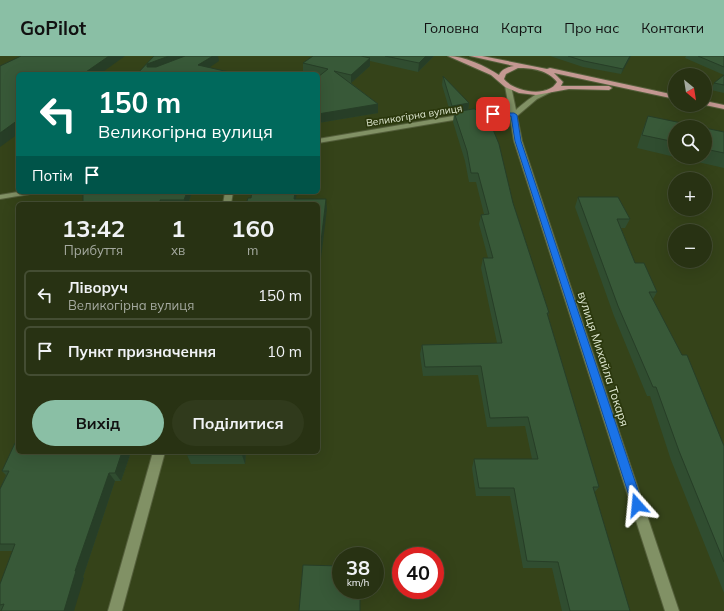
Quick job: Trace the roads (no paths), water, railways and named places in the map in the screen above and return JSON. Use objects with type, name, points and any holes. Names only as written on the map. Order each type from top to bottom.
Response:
[{"type":"main road","points":[[451,56],[483,68],[501,79],[508,86],[533,93],[588,87],[647,92]]},
{"type":"main road","points":[[473,56],[534,67],[668,96]]},
{"type":"main road","points":[[501,79],[501,75],[509,69],[534,67]]},
{"type":"main road","points":[[542,69],[558,78],[559,86],[553,90]]},
{"type":"main road","points":[[712,104],[724,107]]},
{"type":"street","name":"вулиця Михайла Токаря","points":[[508,86],[518,141],[672,611]]},
{"type":"street","points":[[514,115],[535,98],[553,90]]},
{"type":"street","name":"Великогірна вулиця","points":[[320,141],[471,115],[514,115]]},
{"type":"street","points":[[0,197],[18,194]]},
{"type":"street","points":[[115,611],[158,454]]}]
